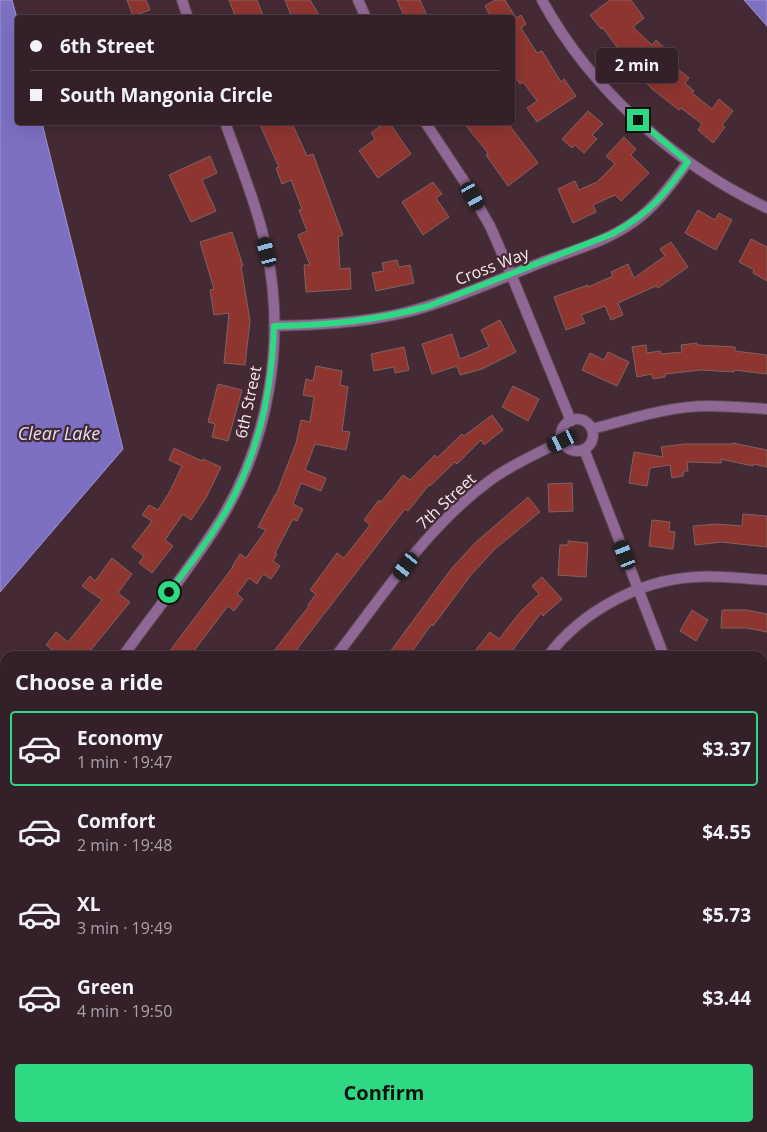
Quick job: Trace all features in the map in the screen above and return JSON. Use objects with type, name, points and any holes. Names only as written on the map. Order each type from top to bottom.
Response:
[{"type":"street","points":[[182,0],[187,15]]},
{"type":"street","points":[[358,0],[365,15]]},
{"type":"street","points":[[542,0],[567,40],[592,72],[613,96],[648,130],[688,162],[722,184],[767,208]]},
{"type":"street","name":"6th Street","points":[[127,651],[219,523],[237,490],[252,454],[268,392],[273,354],[274,326],[267,252],[257,215],[226,125]]},
{"type":"street","points":[[427,125],[464,181],[490,226],[571,421]]},
{"type":"street","name":"Cross Way","points":[[274,326],[322,325],[402,313],[437,303],[612,234],[631,224],[649,210],[664,195],[688,162]]},
{"type":"street","points":[[592,429],[645,415],[684,408],[709,406],[767,409]]},
{"type":"street","points":[[580,420],[592,429],[592,438],[588,446],[580,451],[568,448],[562,441],[564,427],[571,421],[580,420]]},
{"type":"street","name":"7th Street","points":[[340,651],[417,550],[462,503],[492,479],[520,462],[562,441]]},
{"type":"street","points":[[584,449],[662,651]]},
{"type":"street","points":[[552,651],[566,635],[596,611],[621,597],[665,581],[722,576],[767,580]]},
{"type":"water","name":"Clear Lake","points":[[0,0],[12,0],[16,15],[15,125],[42,125],[123,449],[0,592]]},
{"type":"water","points":[[744,0],[767,0],[767,26]]},
{"type":"building","points":[[127,0],[146,0],[150,10],[133,15]]},
{"type":"building","points":[[229,0],[257,0],[263,15],[235,15]]},
{"type":"building","points":[[285,0],[310,0],[319,15],[291,15]]},
{"type":"building","points":[[397,0],[420,0],[427,15],[404,15]]},
{"type":"building","points":[[495,0],[505,0],[514,15],[490,15],[485,6]]},
{"type":"building","points":[[610,0],[631,0],[644,18],[633,27],[652,45],[656,40],[671,54],[666,59],[689,78],[685,83],[694,91],[692,93],[712,109],[719,99],[733,111],[722,125],[725,127],[713,143],[698,130],[702,124],[681,108],[679,110],[652,89],[630,66],[634,62],[630,57],[625,61],[617,54],[620,51],[602,27],[601,29],[590,15]]},
{"type":"building","points":[[521,15],[526,24],[521,28],[537,53],[542,51],[561,82],[564,79],[576,96],[537,122],[527,108],[537,101],[523,82],[520,84],[515,76],[515,16],[516,18]]},
{"type":"building","points":[[588,111],[603,124],[592,135],[597,139],[584,153],[575,145],[572,148],[562,139]]},
{"type":"building","points":[[260,125],[293,125],[307,156],[313,154],[343,235],[338,237],[340,269],[350,268],[351,289],[306,292],[304,265],[310,265],[298,235],[307,231],[299,210],[302,209],[291,180],[282,184],[276,168],[279,167]]},
{"type":"building","points":[[382,125],[391,125],[411,154],[378,178],[359,151],[375,139],[371,133]]},
{"type":"building","points":[[465,125],[509,125],[538,163],[508,186],[486,155],[488,153]]},
{"type":"building","points":[[624,137],[636,149],[631,155],[649,173],[621,201],[615,195],[593,205],[596,212],[573,223],[558,189],[575,181],[579,190],[597,182],[615,164],[606,156]]},
{"type":"building","points":[[210,156],[217,173],[202,180],[216,211],[191,222],[169,175]]},
{"type":"building","points":[[433,182],[442,194],[436,198],[449,217],[423,235],[402,202]]},
{"type":"building","points":[[698,210],[715,220],[719,213],[732,220],[716,250],[685,233]]},
{"type":"building","points":[[232,232],[243,266],[241,266],[250,321],[245,365],[224,363],[229,313],[214,315],[210,290],[214,289],[200,242]]},
{"type":"building","points":[[751,239],[767,247],[767,281],[753,273],[754,270],[739,262]]},
{"type":"building","points":[[671,242],[688,267],[658,288],[656,286],[618,303],[623,315],[611,320],[605,306],[581,315],[585,323],[566,330],[554,297],[588,285],[588,287],[613,276],[611,272],[628,264],[634,278],[665,256],[660,249]]},
{"type":"building","points":[[397,260],[399,267],[410,265],[414,283],[376,291],[372,273],[384,271],[382,263]]},
{"type":"building","points":[[500,320],[516,352],[482,369],[460,375],[457,366],[432,374],[422,344],[452,334],[460,359],[489,347],[481,330]]},
{"type":"building","points":[[697,343],[697,345],[735,347],[735,351],[767,355],[767,374],[734,370],[734,372],[701,370],[665,374],[665,377],[653,379],[652,374],[637,377],[632,347],[646,345],[647,353],[660,351],[661,354],[682,352],[681,345]]},
{"type":"building","points":[[404,347],[409,370],[395,373],[394,367],[374,371],[371,354]]},
{"type":"building","points":[[608,352],[629,362],[617,386],[582,370],[590,353],[604,360]]},
{"type":"building","points":[[316,366],[342,371],[340,385],[348,387],[342,431],[350,432],[346,450],[315,444],[305,470],[326,478],[321,491],[301,483],[293,504],[303,509],[297,521],[293,519],[275,553],[277,554],[273,561],[280,566],[271,579],[263,574],[257,584],[249,578],[237,594],[243,599],[234,611],[228,606],[194,651],[170,651],[233,567],[240,554],[246,558],[266,530],[258,527],[276,495],[296,443],[301,420],[310,422],[314,397],[303,395],[306,379],[313,381]]},
{"type":"building","points":[[218,384],[242,390],[228,441],[212,437],[215,424],[208,422]]},
{"type":"building","points":[[513,386],[539,399],[528,421],[502,407]]},
{"type":"building","points":[[492,415],[503,430],[484,445],[481,440],[457,464],[455,462],[429,485],[408,511],[405,509],[297,649],[300,651],[274,651],[309,606],[316,594],[310,590],[337,553],[344,558],[370,525],[364,520],[379,500],[381,502],[403,475],[410,480],[435,455],[437,458],[462,434],[464,436]]},
{"type":"building","points":[[733,443],[767,450],[767,467],[721,459],[721,463],[687,462],[688,471],[684,471],[683,476],[672,478],[670,465],[650,468],[647,486],[629,483],[634,452],[663,457],[661,447],[684,444]]},
{"type":"building","points":[[174,448],[202,461],[203,459],[221,467],[206,498],[191,520],[183,514],[165,540],[173,546],[152,573],[139,563],[144,556],[132,547],[152,521],[142,515],[149,505],[158,510],[169,493],[182,466],[169,460]]},
{"type":"building","points":[[572,483],[573,511],[549,512],[548,484]]},
{"type":"building","points":[[528,497],[540,512],[495,549],[471,575],[413,651],[391,651],[452,568],[476,542]]},
{"type":"building","points":[[743,514],[767,516],[767,547],[721,542],[695,545],[693,526],[717,524],[742,526]]},
{"type":"building","points":[[652,520],[670,522],[669,531],[675,532],[673,549],[649,546]]},
{"type":"building","points":[[568,541],[588,543],[586,577],[558,575],[560,545],[568,545]]},
{"type":"building","points":[[112,558],[132,574],[118,593],[130,602],[90,651],[54,651],[46,645],[56,632],[68,642],[102,600],[82,586],[90,576],[95,581]]},
{"type":"building","points":[[542,577],[562,599],[543,616],[541,613],[512,651],[475,651],[490,632],[499,639],[521,611],[539,594],[532,586]]},
{"type":"building","points":[[692,610],[708,620],[696,641],[680,631]]},
{"type":"building","points":[[722,610],[746,610],[767,614],[767,632],[747,628],[721,628]]},
{"type":"route","points":[[169,592],[219,523],[237,490],[252,454],[268,392],[273,354],[274,326],[322,325],[362,321],[429,306],[612,234],[631,224],[664,195],[688,162],[638,120]]}]
